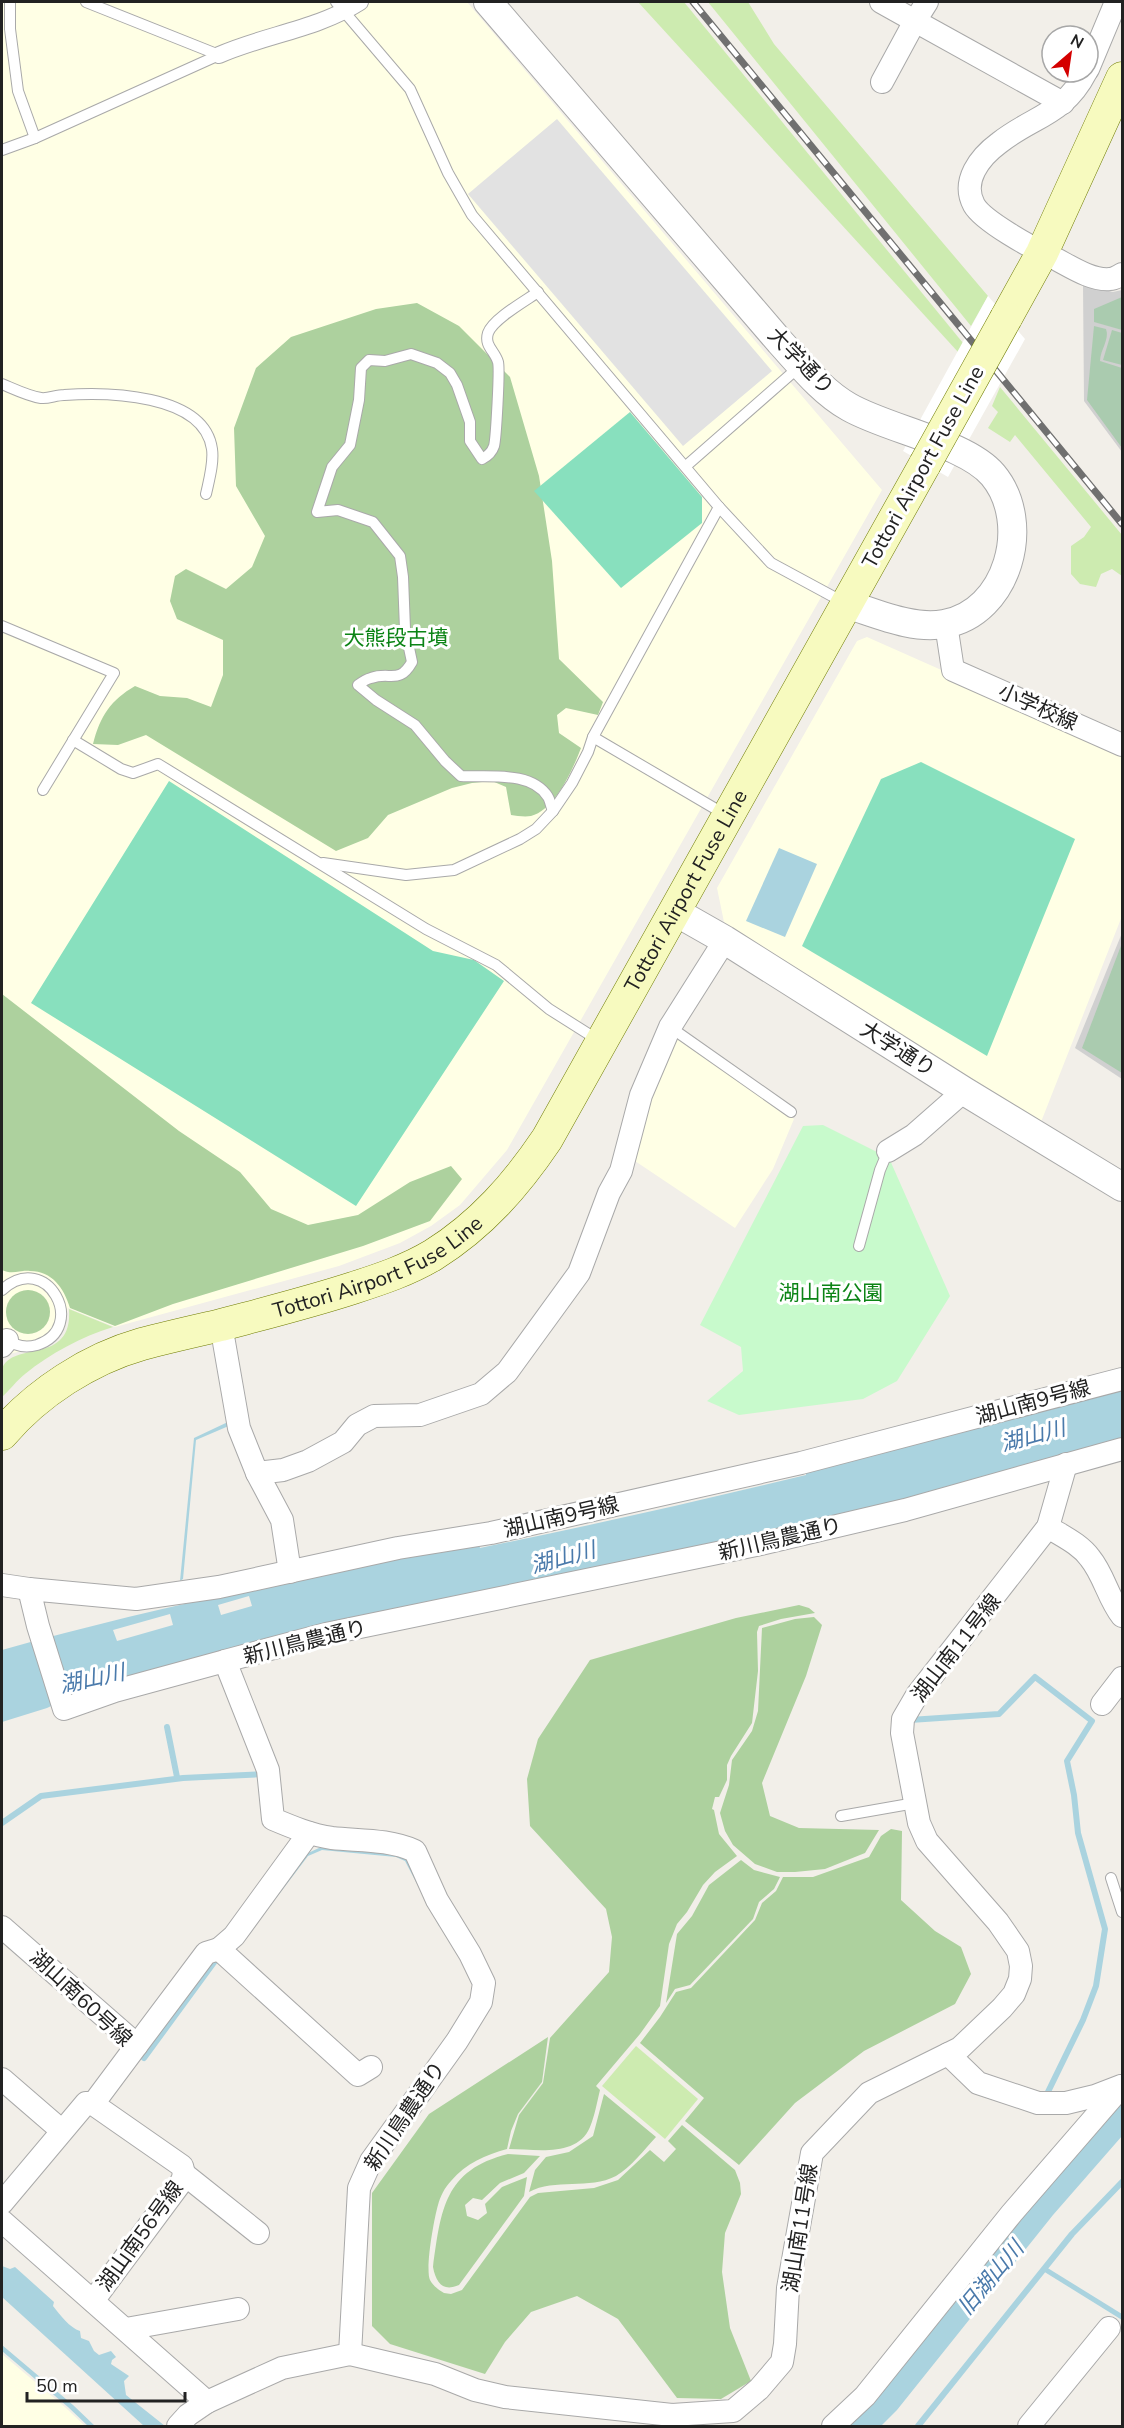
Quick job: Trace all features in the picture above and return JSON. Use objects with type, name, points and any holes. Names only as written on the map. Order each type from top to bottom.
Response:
[{"type":"main road","name":"Tottori Airport Fuse Line","points":[[2,1434],[35,1402],[66,1379],[104,1358],[140,1345],[318,1299],[398,1274],[433,1255],[470,1229],[500,1201],[525,1171],[547,1139],[1042,253],[1122,78]]},
{"type":"street","points":[[219,55],[340,7],[360,2]]},
{"type":"street","name":"大学通り","points":[[488,2],[801,364],[828,392],[850,407],[967,455],[993,475],[1011,514],[1014,540],[1004,571],[992,595],[976,611],[946,624],[928,626],[846,604]]},
{"type":"street","points":[[881,2],[1063,103]]},
{"type":"street","points":[[882,82],[927,2]]},
{"type":"street","points":[[1100,40],[1116,2]]},
{"type":"street","points":[[1080,84],[1063,103],[1000,141],[985,155],[975,167],[969,189],[975,206],[1002,229],[1042,253],[1089,275],[1110,279],[1122,274]]},
{"type":"street","name":"小学校線","points":[[946,624],[953,670],[1122,745]]},
{"type":"street","name":"大学通り","points":[[674,911],[725,940],[964,1091],[1122,1187]]},
{"type":"street","points":[[257,1473],[283,1470],[308,1461],[343,1442],[357,1425],[374,1416],[420,1415],[481,1394],[507,1372],[579,1273],[609,1193],[621,1171],[641,1095],[670,1027],[725,940]]},
{"type":"street","points":[[888,1152],[914,1135],[964,1091]]},
{"type":"street","points":[[221,1325],[239,1428],[257,1473],[282,1520],[290,1572]]},
{"type":"street","name":"湖山南9号線","points":[[2,1585],[136,1599],[219,1587],[398,1548],[491,1533],[801,1463],[1122,1379]]},
{"type":"street","name":"新川鳥農通り","points":[[350,2354],[360,2188],[371,2161],[457,2041],[481,2002],[484,1983],[470,1954],[437,1900],[415,1851],[397,1843],[330,1838],[309,1833],[273,1819],[268,1770],[225,1661],[326,1634],[756,1545],[904,1510],[1122,1449]]},
{"type":"street","name":"湖山南11号線","points":[[350,2354],[435,2374],[475,2390],[505,2397],[672,2415],[733,2412],[759,2389],[782,2362],[788,2288],[812,2153],[869,2093],[948,2054],[973,2036],[1014,1994],[1020,1979],[1021,1966],[1018,1951],[999,1922],[927,1841],[919,1823],[903,1746],[903,1719],[917,1695],[1047,1527],[1066,1464]]},
{"type":"street","points":[[1047,1527],[1072,1541],[1090,1557],[1113,1605],[1122,1616]]},
{"type":"street","points":[[29,1589],[64,1709],[115,1691],[225,1661]]},
{"type":"street","points":[[1102,1704],[1122,1678]]},
{"type":"street","points":[[137,2045],[206,1953],[219,1950],[234,1936],[309,1833]]},
{"type":"street","name":"湖山南60号線","points":[[2,1927],[137,2045],[93,2104]]},
{"type":"street","points":[[219,1950],[358,2075],[371,2067]]},
{"type":"street","points":[[948,2054],[978,2083],[1038,2103],[1066,2103],[1122,2086]]},
{"type":"street","points":[[2,2079],[62,2130]]},
{"type":"street","points":[[833,2427],[865,2396],[1012,2213],[1122,2086]]},
{"type":"street","points":[[2,2203],[86,2103],[93,2104]]},
{"type":"street","name":"湖山南56号線","points":[[93,2104],[182,2166],[184,2174],[182,2181],[93,2301]]},
{"type":"street","points":[[184,2174],[258,2233]]},
{"type":"street","points":[[2,2221],[126,2329],[195,2416],[282,2368],[350,2354]]},
{"type":"street","points":[[126,2329],[237,2309]]},
{"type":"street","points":[[1029,2427],[1109,2328]]},
{"type":"lane","points":[[10,2],[6,28],[18,92],[34,138]]},
{"type":"lane","points":[[86,2],[219,55]]},
{"type":"lane","points":[[340,7],[410,90],[448,173],[472,215],[720,507],[771,563],[846,604]]},
{"type":"lane","points":[[2,150],[34,138],[219,55]]},
{"type":"lane","points":[[538,292],[503,316],[488,332],[487,344],[498,361],[499,380],[494,445],[488,456],[482,459],[470,441],[470,422],[457,385],[450,373],[437,363],[411,354],[385,361],[369,360],[361,368],[359,400],[350,445],[332,467],[317,512],[338,510],[373,522],[400,556],[404,577],[405,629],[412,662],[408,670],[398,677],[372,677],[358,685],[376,700],[415,725],[445,761],[461,776],[515,777],[536,787],[548,796],[552,811]]},
{"type":"lane","points":[[686,466],[801,364]]},
{"type":"lane","points":[[2,384],[42,398],[64,395],[121,396],[163,401],[177,407],[190,415],[208,436],[212,455],[206,494]]},
{"type":"lane","points":[[316,862],[406,875],[454,870],[536,829],[572,783],[593,737],[720,507]]},
{"type":"lane","points":[[2,626],[114,673],[43,790]]},
{"type":"lane","points":[[593,737],[728,816]]},
{"type":"lane","points":[[73,740],[121,769],[134,773],[158,764],[426,929],[496,966],[549,1009],[601,1042]]},
{"type":"lane","points":[[670,1027],[791,1112]]},
{"type":"lane","points":[[859,1246],[880,1170],[888,1152]]},
{"type":"lane","points":[[2,1289],[20,1279],[31,1279],[50,1288],[57,1296],[61,1306],[58,1328],[52,1337],[43,1343],[21,1346],[3,1340]]},
{"type":"lane","points":[[841,1816],[915,1803]]},
{"type":"lane","points":[[1111,1878],[1122,1912]]},
{"type":"shaded area","points":[[2,2],[467,2],[882,490],[507,1150],[460,1205],[431,1226],[400,1243],[339,1266],[115,1327],[68,1308],[65,1327],[47,1346],[13,1353],[2,1358]]},
{"type":"shaded area","points":[[557,119],[772,371],[683,446],[468,194]]},
{"type":"shaded area","points":[[1083,285],[1113,292],[1122,290],[1122,452],[1084,401]]},
{"type":"shaded area","points":[[1122,297],[1122,330],[1094,322],[1094,309]]},
{"type":"shaded area","points":[[1094,326],[1106,329],[1107,333],[1100,361],[1122,368],[1122,448],[1087,400]]},
{"type":"shaded area","points":[[1112,330],[1122,333],[1122,365],[1103,360]]},
{"type":"shaded area","points":[[867,637],[1122,750],[1122,916],[1041,1122],[724,922],[717,888],[857,641]]},
{"type":"shaded area","points":[[1122,933],[1122,1079],[1075,1048]]},
{"type":"shaded area","points":[[1122,943],[1122,1073],[1082,1048]]},
{"type":"shaded area","points":[[672,1034],[794,1119],[773,1169],[735,1228],[629,1157]]},
{"type":"shaded area","points":[[2,2354],[66,2408],[85,2426],[2,2426]]},
{"type":"green space","points":[[638,2],[684,2],[963,343],[958,352]]},
{"type":"green space","points":[[708,2],[748,2],[774,44],[988,296],[971,326]]},
{"type":"green space","name":"大熊段古墳","points":[[417,303],[459,326],[510,377],[539,476],[552,561],[559,659],[603,702],[598,715],[566,708],[557,715],[559,733],[581,748],[562,788],[548,806],[540,812],[531,816],[511,815],[506,787],[492,781],[472,783],[452,788],[388,815],[368,838],[336,851],[146,735],[118,745],[93,744],[99,725],[113,703],[135,686],[160,696],[187,698],[211,707],[223,675],[223,640],[177,619],[170,601],[175,576],[186,569],[226,589],[252,567],[265,536],[236,486],[234,428],[256,368],[291,337],[376,309]]},
{"type":"green space","points":[[1000,387],[1122,535],[1122,576],[1112,569],[1101,574],[1096,587],[1080,584],[1071,574],[1071,546],[1084,537],[1091,527],[1015,435],[1010,442],[988,428],[998,412],[992,406]]},
{"type":"green space","points":[[630,412],[702,497],[702,523],[621,588],[534,491]]},
{"type":"green space","points":[[921,762],[1075,839],[987,1056],[802,946],[881,779]]},
{"type":"green space","points":[[169,781],[433,951],[474,960],[504,981],[356,1206],[31,1003]]},
{"type":"green space","points":[[2,994],[179,1131],[240,1172],[271,1209],[308,1225],[358,1215],[410,1182],[451,1166],[462,1179],[430,1221],[363,1246],[173,1304],[115,1326],[70,1308],[61,1288],[51,1277],[38,1272],[2,1270]]},
{"type":"green space","name":"湖山南公園","points":[[823,1125],[889,1158],[950,1296],[897,1381],[863,1399],[739,1415],[707,1401],[743,1371],[741,1347],[700,1325],[803,1126]]},
{"type":"green space","points":[[28,1290],[44,1296],[50,1312],[44,1328],[28,1334],[12,1328],[6,1312],[12,1296]]},
{"type":"green space","points":[[69,1309],[113,1327],[78,1341],[45,1359],[22,1376],[2,1397],[1,1372],[8,1360],[17,1355],[41,1350],[62,1338],[68,1327]]},
{"type":"green space","points":[[799,1605],[815,1613],[781,1619],[759,1626],[757,1632],[758,1671],[752,1723],[731,1756],[727,1765],[727,1780],[719,1797],[715,1797],[712,1809],[719,1834],[737,1856],[715,1872],[703,1885],[677,1924],[669,1944],[660,2006],[640,2034],[596,2086],[600,2090],[596,2108],[584,2137],[576,2144],[554,2150],[509,2149],[519,2115],[543,2083],[550,2038],[609,1972],[612,1937],[606,1909],[530,1826],[527,1779],[538,1739],[590,1660],[736,1618]]},
{"type":"green space","points":[[814,1617],[822,1625],[806,1676],[762,1783],[770,1816],[799,1828],[879,1830],[865,1853],[825,1869],[777,1872],[755,1864],[733,1845],[725,1831],[720,1813],[729,1785],[732,1760],[752,1731],[758,1711],[762,1628],[795,1619]]},
{"type":"green space","points":[[891,1829],[902,1831],[901,1900],[935,1931],[961,1947],[971,1974],[955,2004],[864,2051],[795,2103],[739,2165],[685,2121],[704,2098],[640,2043],[676,1992],[691,1988],[755,1920],[762,1903],[776,1891],[783,1877],[813,1877],[869,1857],[881,1836]]},
{"type":"green space","points":[[741,1860],[754,1870],[780,1877],[774,1889],[759,1902],[753,1919],[690,1985],[675,1989],[666,2003],[677,1934],[692,1916],[709,1885]]},
{"type":"green space","points":[[548,2037],[542,2082],[518,2114],[507,2149],[484,2157],[463,2169],[441,2195],[431,2244],[430,2280],[444,2293],[451,2294],[462,2290],[530,2197],[538,2193],[594,2188],[618,2180],[650,2150],[664,2162],[676,2149],[668,2141],[682,2125],[735,2170],[740,2183],[741,2194],[725,2233],[722,2272],[730,2328],[751,2381],[721,2399],[677,2398],[618,2319],[577,2296],[531,2312],[505,2342],[485,2374],[390,2344],[372,2326],[372,2193],[429,2114]]},
{"type":"green space","points":[[636,2046],[698,2099],[665,2139],[602,2086]]},
{"type":"green space","points":[[604,2094],[656,2137],[632,2163],[616,2176],[595,2182],[539,2188],[529,2192],[535,2170],[546,2157],[569,2152],[593,2136]]},
{"type":"green space","points":[[508,2154],[540,2156],[524,2173],[500,2183],[482,2200],[473,2198],[465,2205],[467,2216],[478,2220],[487,2213],[485,2204],[502,2187],[527,2177],[524,2196],[459,2285],[445,2287],[438,2282],[433,2267],[443,2210],[450,2195],[458,2182],[470,2170]]},
{"type":"water","points":[[779,848],[817,864],[785,937],[746,921]]},
{"type":"water","name":"湖山川","points":[[1122,1384],[1122,1441],[939,1493],[74,1695],[47,1708],[2,1722],[2,1650],[120,1619],[299,1579],[478,1541],[480,1548],[643,1513],[806,1475],[806,1468]],"holes":[[[249,1596],[252,1606],[221,1615],[218,1605]],[[170,1614],[173,1625],[117,1641],[113,1630]]]},
{"type":"water","points":[[230,1421],[231,1425],[196,1440],[183,1579],[180,1581],[194,1438]]},
{"type":"water","points":[[321,1847],[398,1854],[406,1857],[442,1924],[439,1926],[405,1861],[396,1857],[322,1850],[308,1856],[258,1922],[306,1854]]},
{"type":"water","name":"旧湖山川","points":[[1122,2100],[1122,2136],[1053,2215],[897,2410],[881,2426],[842,2426]]},
{"type":"water","points":[[2,2266],[10,2269],[15,2267],[54,2302],[53,2306],[62,2317],[80,2331],[81,2338],[89,2341],[99,2355],[111,2351],[116,2357],[111,2364],[129,2376],[124,2381],[126,2395],[165,2426],[144,2426],[2,2297]]},
{"type":"water","points":[[1046,2267],[1122,2314],[1122,2320],[1043,2271]]},
{"type":"water","points":[[2,2345],[95,2426],[88,2426],[2,2351]]},
{"type":"pier","points":[[988,296],[1025,339],[948,477],[903,451]]},
{"type":"waterway","points":[[910,1720],[999,1714],[1035,1677],[1092,1721],[1067,1761],[1078,1833],[1105,1929],[1096,1986],[1083,2020],[1045,2098]]},
{"type":"waterway","points":[[167,1727],[177,1777]]},
{"type":"waterway","points":[[2,1823],[41,1796],[183,1778],[264,1774]]},
{"type":"waterway","points":[[144,2058],[215,1961]]},
{"type":"waterway","points":[[918,2426],[1072,2234],[1122,2182]]},
{"type":"railway","points":[[693,2],[1122,524]]}]
